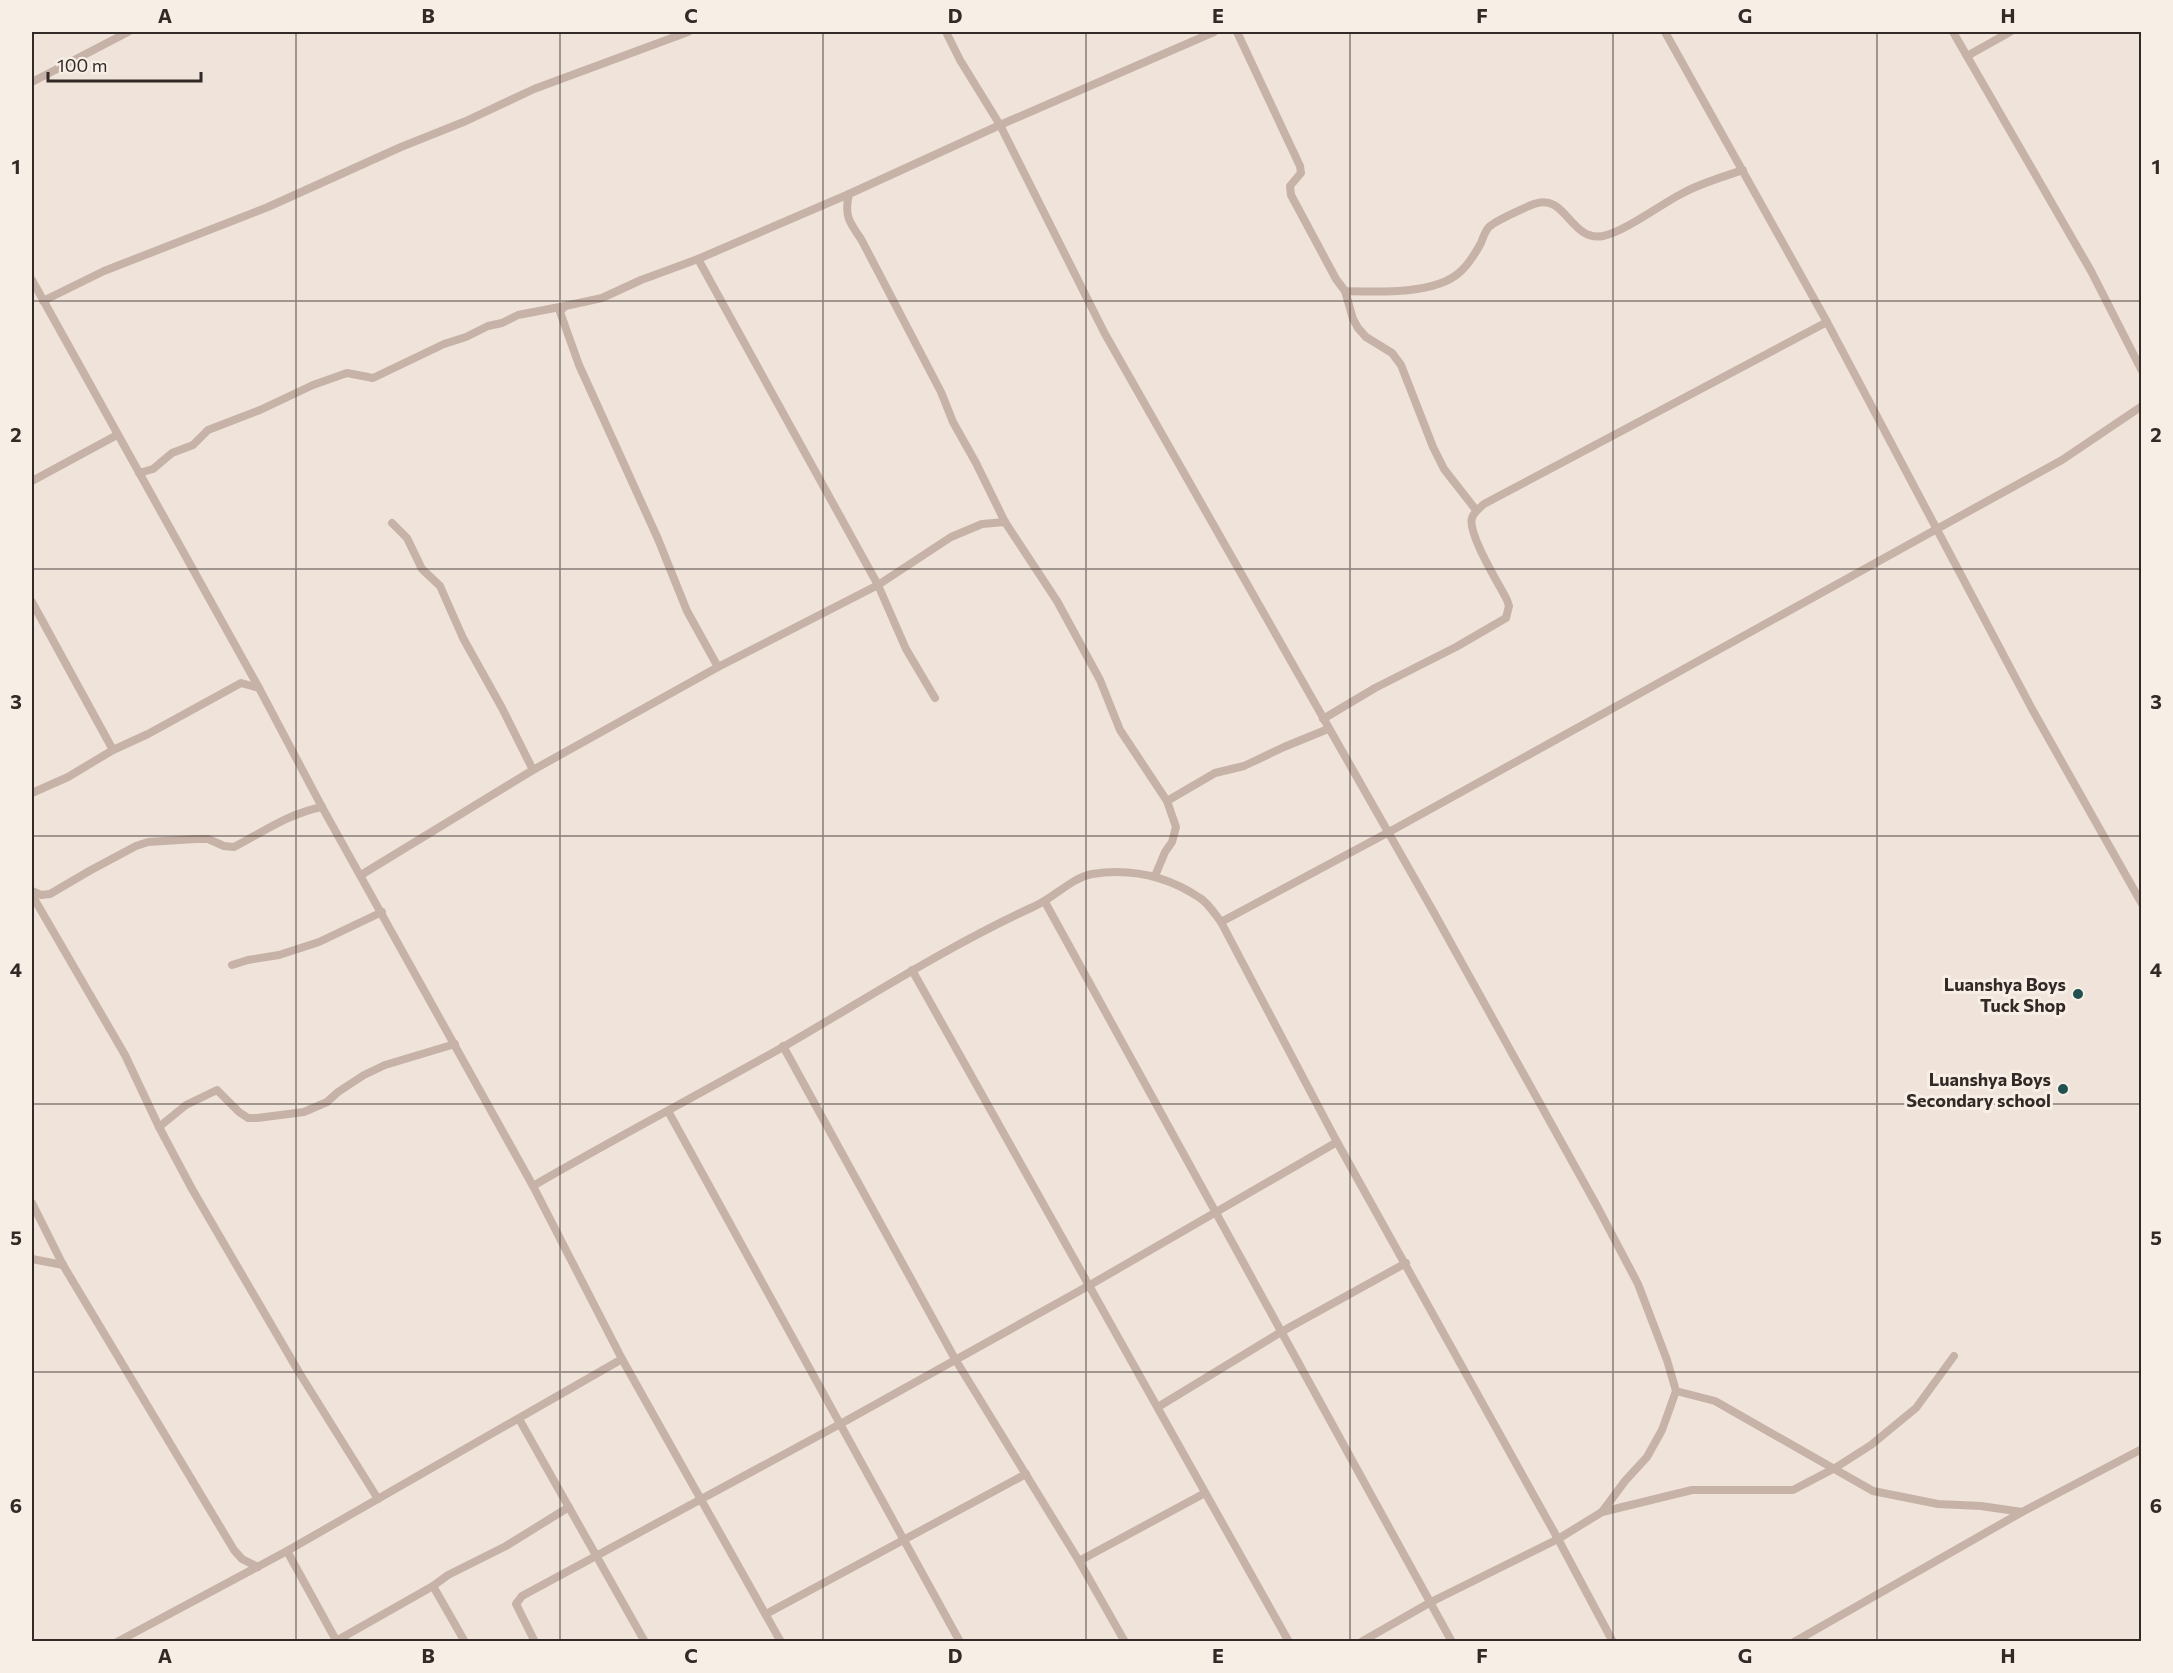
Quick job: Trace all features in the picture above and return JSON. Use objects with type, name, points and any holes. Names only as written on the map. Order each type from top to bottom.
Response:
[{"type":"street","points":[[32,82],[128,32]]},
{"type":"street","points":[[43,301],[104,272],[268,207],[534,89],[688,32]]},
{"type":"street","points":[[946,32],[960,60],[1000,125],[1105,334],[1328,729],[1389,832],[1638,1284],[1667,1360],[1676,1391],[1662,1430],[1647,1457],[1625,1481],[1602,1512]]},
{"type":"street","points":[[138,473],[153,469],[172,453],[194,445],[208,430],[260,410],[313,385],[346,373],[373,378],[444,344],[518,315],[602,298],[849,194],[1000,125],[1215,32]]},
{"type":"street","points":[[1237,32],[1300,166],[1301,174],[1290,186],[1290,195],[1336,279],[1345,291],[1358,328],[1366,337],[1392,353],[1401,365],[1440,462],[1476,510]]},
{"type":"street","points":[[1665,32],[1827,322],[1935,530],[2032,709],[2142,904]]},
{"type":"street","points":[[1953,32],[2091,271],[2142,371]]},
{"type":"street","points":[[1967,56],[2010,32]]},
{"type":"street","points":[[1345,291],[1430,287],[1445,282],[1458,274],[1470,262],[1490,226],[1535,204],[1546,201],[1556,205],[1566,218],[1587,236],[1603,236],[1625,226],[1685,191],[1743,170]]},
{"type":"street","points":[[849,194],[846,209],[849,223],[866,249],[941,392],[953,422],[1005,522],[1058,601],[1100,680],[1120,730],[1167,801],[1176,827],[1172,842],[1155,876]]},
{"type":"street","points":[[698,259],[878,585],[906,649],[935,698]]},
{"type":"street","points":[[32,280],[533,1186],[622,1359],[781,1641]]},
{"type":"street","points":[[565,306],[560,312],[579,364],[658,539],[687,611],[718,667]]},
{"type":"street","points":[[1323,719],[1375,688],[1506,618],[1509,606],[1507,600],[1480,550],[1471,527],[1472,517],[1476,510],[1827,322]]},
{"type":"street","points":[[1221,922],[1389,832],[2062,459],[2142,406]]},
{"type":"street","points":[[32,482],[117,435]]},
{"type":"street","points":[[361,875],[532,770],[718,667],[878,585],[951,537],[982,524],[1005,522]]},
{"type":"street","points":[[392,523],[407,538],[422,569],[440,586],[463,638],[532,770]]},
{"type":"street","points":[[32,602],[113,750]]},
{"type":"street","points":[[32,793],[68,777],[113,750],[148,734],[241,683],[259,688]]},
{"type":"street","points":[[1167,801],[1215,773],[1244,766],[1328,729]]},
{"type":"street","points":[[32,893],[50,894],[136,846],[148,842],[208,839],[224,846],[234,847],[304,810],[322,807]]},
{"type":"street","points":[[533,1186],[783,1046],[912,970],[996,924],[1044,902],[1068,885],[1089,875],[1120,871],[1155,876],[1202,898],[1221,922],[1337,1142],[1406,1263],[1613,1641]]},
{"type":"street","points":[[32,893],[125,1055],[192,1190],[300,1374],[378,1499]]},
{"type":"street","points":[[1044,902],[1452,1641]]},
{"type":"street","points":[[232,965],[279,956],[319,942],[382,912]]},
{"type":"street","points":[[912,970],[1289,1641]]},
{"type":"street","points":[[159,1127],[186,1105],[217,1090],[248,1118],[304,1112],[327,1102],[338,1092],[385,1065],[455,1044]]},
{"type":"street","points":[[783,1046],[956,1359],[1125,1641]]},
{"type":"street","points":[[668,1111],[842,1423],[960,1641]]},
{"type":"street","points":[[535,1641],[516,1604],[522,1596],[842,1423],[1090,1285],[1337,1142]]},
{"type":"street","points":[[32,1203],[63,1265],[234,1551],[242,1559],[258,1567]]},
{"type":"street","points":[[32,1259],[63,1265]]},
{"type":"street","points":[[1158,1407],[1281,1332],[1406,1263]]},
{"type":"street","points":[[1361,1641],[1431,1602],[1558,1539],[1602,1512],[1692,1490],[1793,1490],[1835,1468],[1871,1445],[1916,1408],[1954,1356]]},
{"type":"street","points":[[117,1641],[287,1551],[622,1359]]},
{"type":"street","points":[[1676,1391],[1715,1401],[1873,1491],[1938,1504],[1982,1506],[2022,1512]]},
{"type":"street","points":[[519,1419],[645,1641]]},
{"type":"street","points":[[1794,1641],[2022,1512],[2142,1449]]},
{"type":"street","points":[[766,1614],[1026,1474]]},
{"type":"street","points":[[1079,1561],[1205,1493]]},
{"type":"street","points":[[287,1551],[336,1641],[433,1586],[448,1575],[506,1546],[569,1507]]},
{"type":"street","points":[[433,1586],[465,1641]]},
{"type":"place","name":"Luanshya Boys Tuck Shop","points":[[2078,994]]},
{"type":"place","name":"Luanshya Boys Secondary school","points":[[2063,1089]]}]
